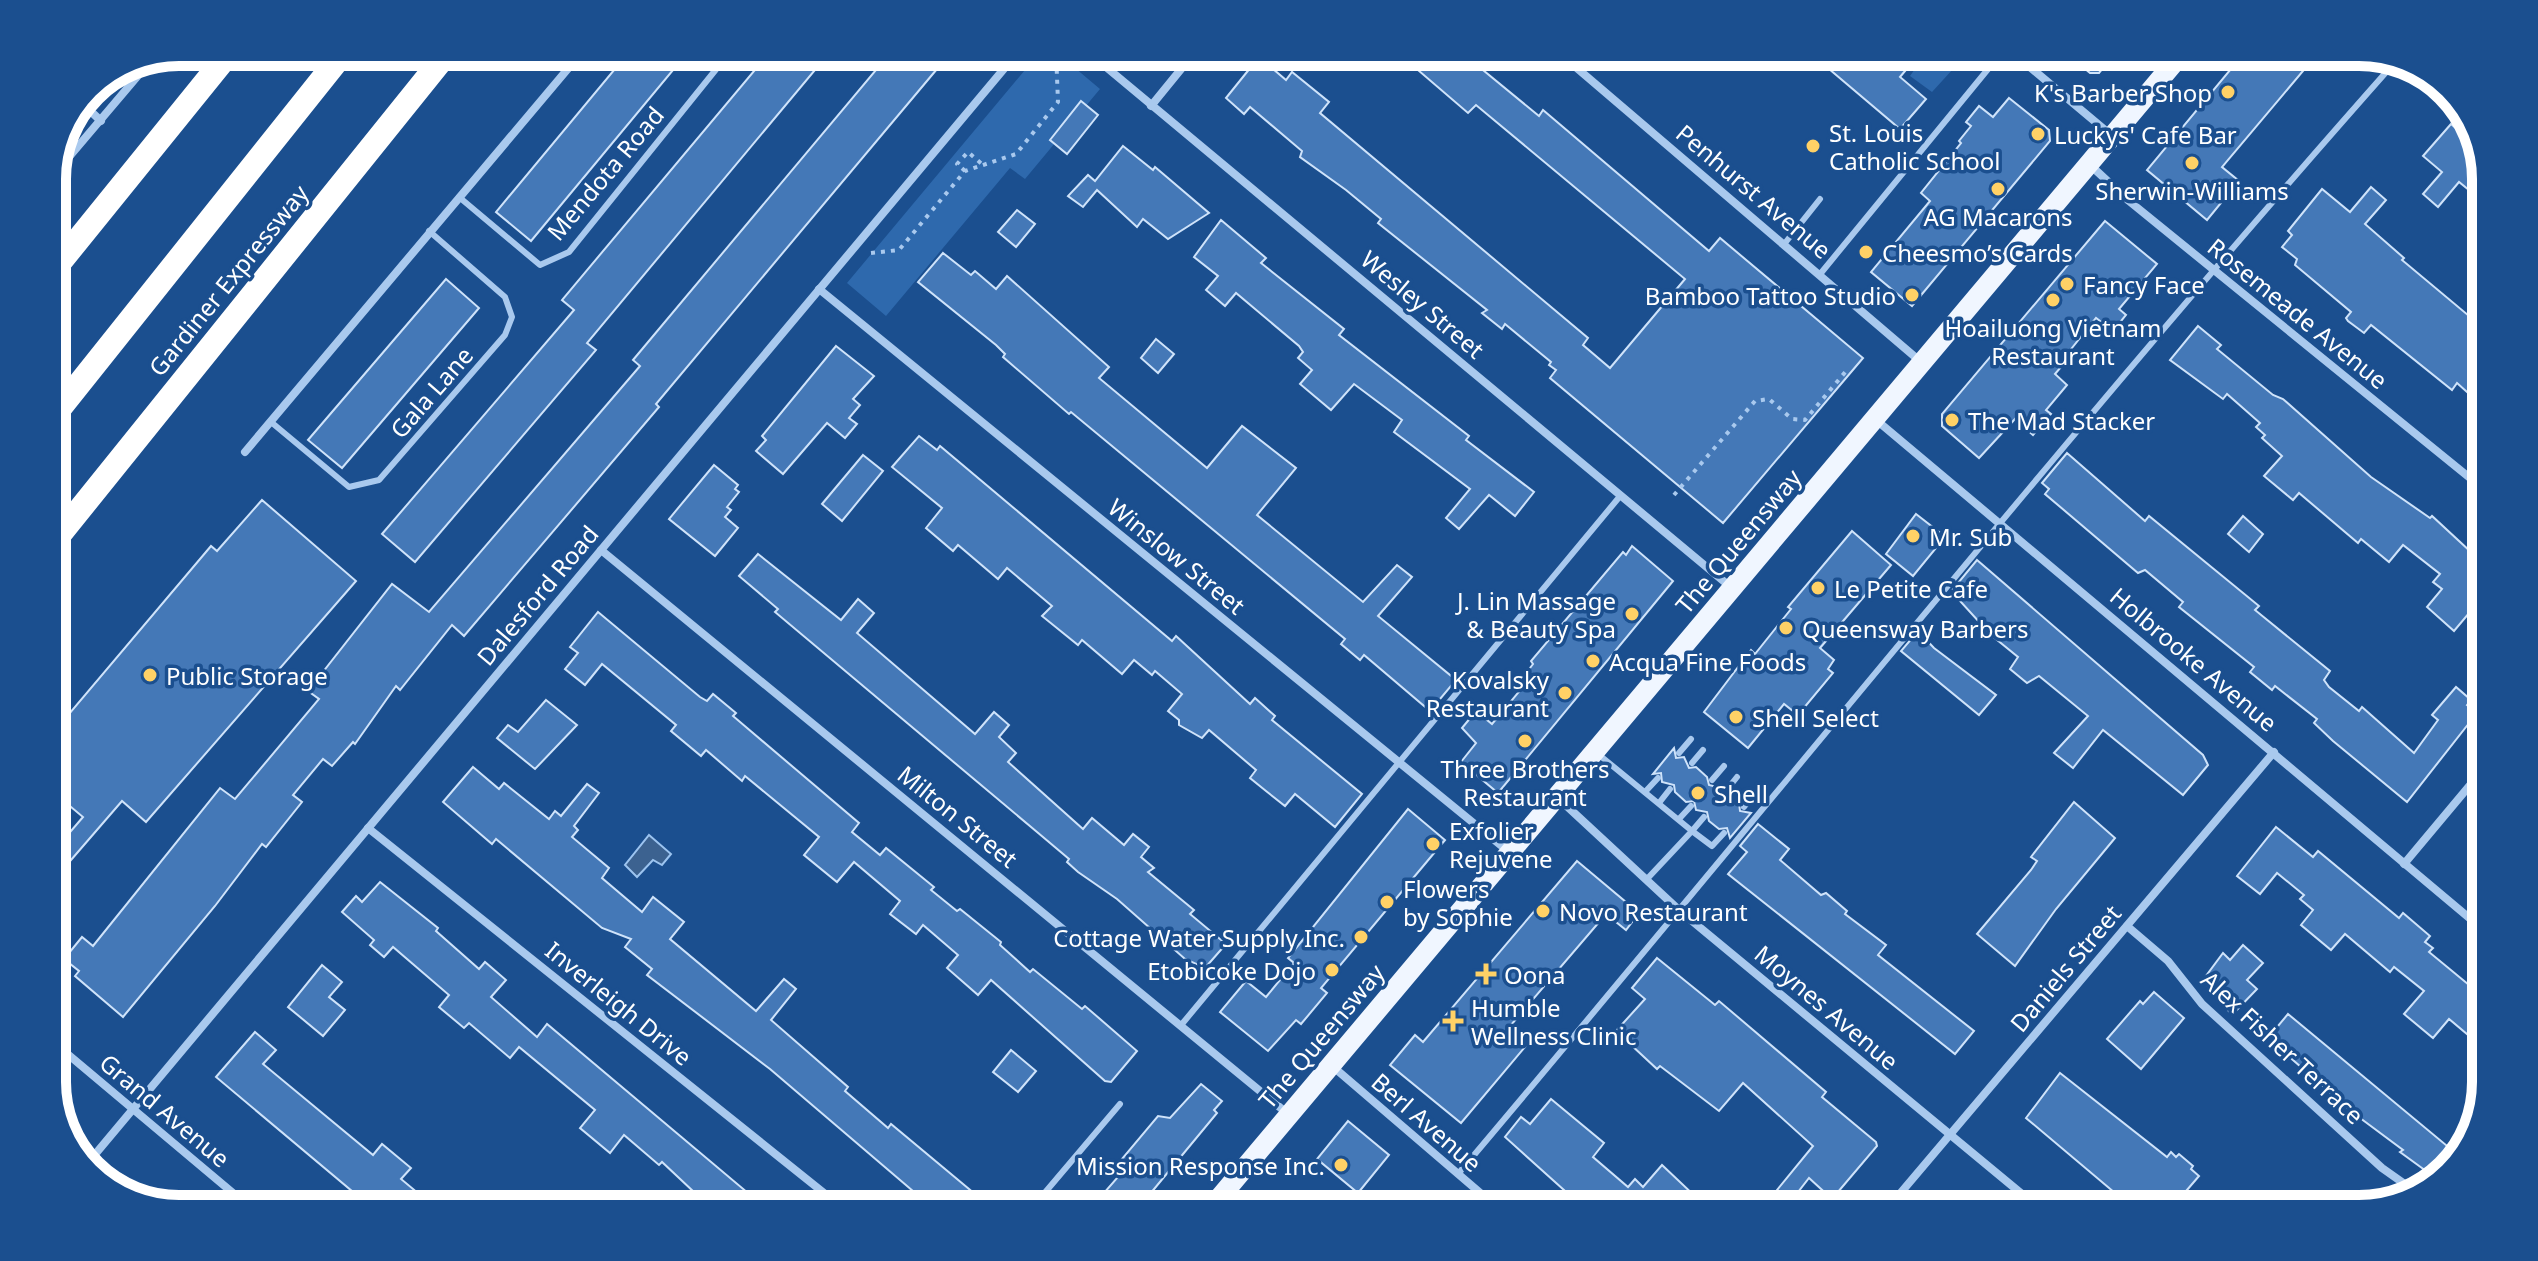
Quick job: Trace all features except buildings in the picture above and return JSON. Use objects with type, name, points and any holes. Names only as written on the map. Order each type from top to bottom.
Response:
[{"type":"highway","points":[[66,255],[219,66]]},
{"type":"highway","points":[[66,400],[333,66]]},
{"type":"highway","name":"Gardiner Expressway","points":[[66,527],[437,66]]},
{"type":"main road","name":"The Queensway","points":[[1222,1195],[2171,66]]},
{"type":"street","points":[[245,452],[570,66]]},
{"type":"street","name":"Dalesford Road","points":[[93,1156],[1006,66]]},
{"type":"street","name":"Wesley Street","points":[[1104,66],[1733,589]]},
{"type":"street","points":[[1151,106],[1184,66]]},
{"type":"street","name":"Penhurst Avenue","points":[[1575,66],[1821,273],[1921,362]]},
{"type":"street","points":[[2029,66],[2111,135]]},
{"type":"street","points":[[69,158],[140,74]]},
{"type":"street","points":[[90,110],[101,121]]},
{"type":"street","name":"Rosemeade Avenue","points":[[2088,162],[2212,269],[2472,480]]},
{"type":"street","name":"Winslow Street","points":[[819,289],[1510,852]]},
{"type":"street","name":"Holbrooke Avenue","points":[[1874,419],[2472,920]]},
{"type":"street","name":"Milton Street","points":[[601,550],[1182,1024],[1288,1115]]},
{"type":"street","name":"Daniels Street","points":[[1899,1195],[2274,752]]},
{"type":"street","points":[[2404,864],[2472,783]]},
{"type":"street","name":"Moynes Avenue","points":[[1557,797],[1680,911],[2023,1195]]},
{"type":"street","name":"Inverleigh Drive","points":[[368,828],[827,1195]]},
{"type":"street","name":"Alex Fisher Terrace","points":[[2127,926],[2168,961],[2202,1004],[2382,1168],[2405,1184]]},
{"type":"street","name":"Grand Avenue","points":[[66,1053],[235,1195]]},
{"type":"street","name":"Berl Avenue","points":[[1330,1065],[1482,1195]]},
{"type":"lane","name":"Mendota Road","points":[[459,197],[540,265],[555,261],[569,252],[719,66]]},
{"type":"lane","points":[[1821,273],[1991,66]]},
{"type":"lane","points":[[1457,1175],[1680,911],[1999,521],[2212,269],[2388,70]]},
{"type":"lane","points":[[1785,243],[1820,199]]},
{"type":"lane","name":"Gala Lane","points":[[271,422],[349,487],[379,480],[505,335],[512,317],[505,297],[429,231]]},
{"type":"lane","points":[[1182,1024],[1401,764],[1622,494]]},
{"type":"lane","points":[[1679,753],[1691,739]]},
{"type":"lane","points":[[1692,763],[1703,750]]},
{"type":"lane","points":[[1596,752],[1712,846],[1724,833]]},
{"type":"lane","points":[[1712,780],[1724,766]]},
{"type":"lane","points":[[1725,792],[1737,777]]},
{"type":"lane","points":[[1645,792],[1658,778]]},
{"type":"lane","points":[[1659,803],[1670,789]]},
{"type":"lane","points":[[1744,807],[1756,792]]},
{"type":"lane","points":[[1679,819],[1691,806]]},
{"type":"lane","points":[[1647,879],[1704,817]]},
{"type":"lane","points":[[1043,1195],[1120,1104]]},
{"type":"path","points":[[847,257],[899,250],[965,171],[1016,154],[1058,102],[1057,66]]},
{"type":"path","points":[[965,171],[957,164],[968,152],[983,165]]},
{"type":"path","points":[[1674,495],[1755,401],[1769,399],[1792,419],[1805,420],[1847,370]]},
{"type":"shaded area","points":[[1028,66],[1073,66],[1100,89],[1025,179],[1010,168],[886,316],[847,283]]},
{"type":"shaded area","points":[[1917,66],[1954,66],[1932,92],[1910,76]]},
{"type":"shaded area","points":[[649,835],[671,854],[662,865],[653,860],[637,877],[625,865]]},
{"type":"place","name":"K's Barber Shop","points":[[2228,92]]},
{"type":"place","name":"Luckys' Cafe Bar","points":[[2038,134]]},
{"type":"place","name":"St. Louis Catholic School","points":[[1813,146]]},
{"type":"place","name":"Sherwin-Williams","points":[[2192,163]]},
{"type":"place","name":"AG Macarons","points":[[1998,189]]},
{"type":"place","name":"Cheesmo’s Cards","points":[[1866,252]]},
{"type":"place","name":"Fancy Face","points":[[2067,284]]},
{"type":"place","name":"Bamboo Tattoo Studio","points":[[1912,295]]},
{"type":"place","name":"Hoailuong Vietnam Restaurant","points":[[2053,300]]},
{"type":"place","name":"The Mad Stacker","points":[[1952,420]]},
{"type":"place","name":"Mr. Sub","points":[[1913,536]]},
{"type":"place","name":"Le Petite Cafe","points":[[1818,588]]},
{"type":"place","name":"J. Lin Massage & Beauty Spa","points":[[1632,614]]},
{"type":"place","name":"Queensway Barbers","points":[[1786,628]]},
{"type":"place","name":"Acqua Fine Foods","points":[[1593,661]]},
{"type":"place","name":"Public Storage","points":[[150,675]]},
{"type":"place","name":"Kovalsky Restaurant","points":[[1565,693]]},
{"type":"place","name":"Shell Select","points":[[1736,717]]},
{"type":"place","name":"Three Brothers Restaurant","points":[[1525,741]]},
{"type":"place","name":"Shell","points":[[1698,793]]},
{"type":"place","name":"Exfolier Rejuvene","points":[[1433,844]]},
{"type":"place","name":"Flowers by Sophie","points":[[1387,902]]},
{"type":"place","name":"Novo Restaurant","points":[[1543,911]]},
{"type":"place","name":"Cottage Water Supply Inc.","points":[[1361,937]]},
{"type":"place","name":"Etobicoke Dojo","points":[[1332,970]]},
{"type":"place","name":"Oona","points":[[1486,974]]},
{"type":"place","name":"Humble Wellness Clinic","points":[[1453,1021]]},
{"type":"place","name":"Mission Response Inc.","points":[[1341,1165]]}]
